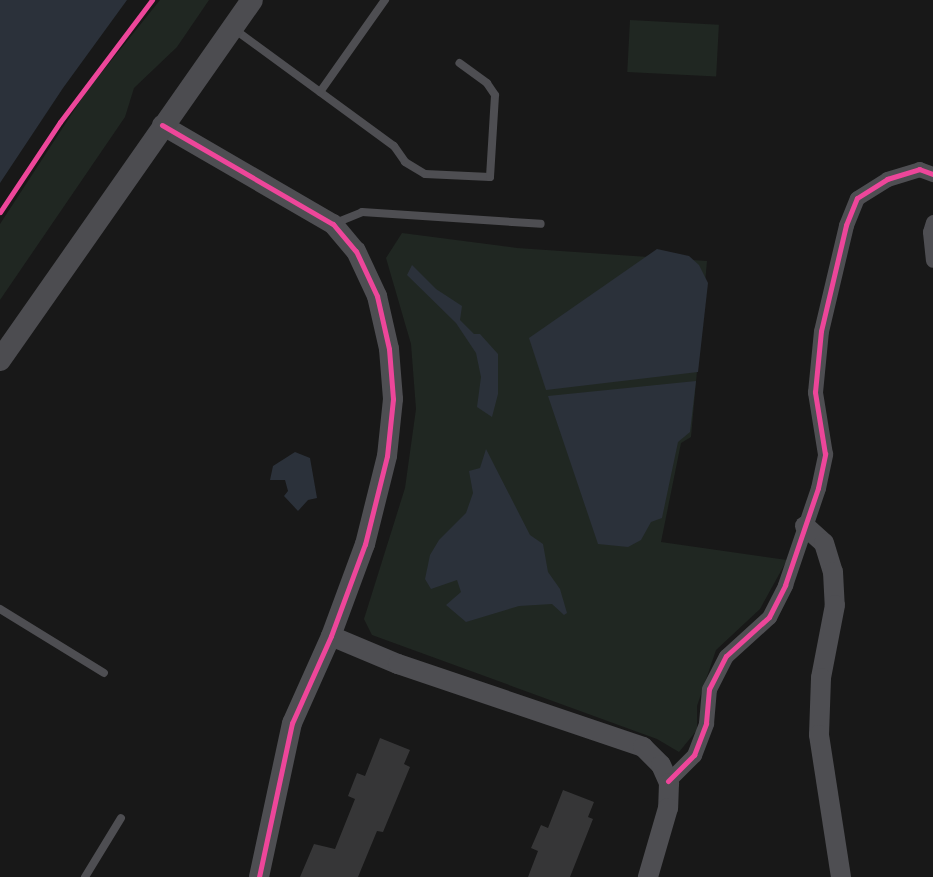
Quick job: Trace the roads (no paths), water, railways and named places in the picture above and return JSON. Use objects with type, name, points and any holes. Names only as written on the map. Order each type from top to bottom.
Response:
[{"type":"main road","points":[[0,360],[162,125],[252,0]]},
{"type":"street","points":[[162,125],[334,224],[356,251],[377,296],[389,349],[393,399],[388,456],[364,544],[331,636],[292,723],[259,877]]},
{"type":"street","points":[[668,781],[694,755],[706,723],[709,689],[726,656],[768,617],[785,584],[818,488],[825,454],[815,392],[820,331],[846,225],[857,198],[887,179],[919,169],[933,174]]},
{"type":"street","points":[[933,222],[930,232],[933,260]]},
{"type":"street","points":[[805,526],[824,543],[833,572],[835,605],[822,678],[819,735],[841,877]]},
{"type":"street","points":[[331,636],[398,664],[643,747],[661,765],[668,781],[668,808],[648,877]]},
{"type":"lane","points":[[320,92],[385,0]]},
{"type":"lane","points":[[232,28],[394,146],[405,162],[425,174],[490,176],[495,95],[487,83],[459,63]]},
{"type":"lane","points":[[334,224],[362,212],[541,224]]},
{"type":"lane","points":[[0,610],[104,673]]},
{"type":"lane","points":[[85,877],[121,818]]}]
